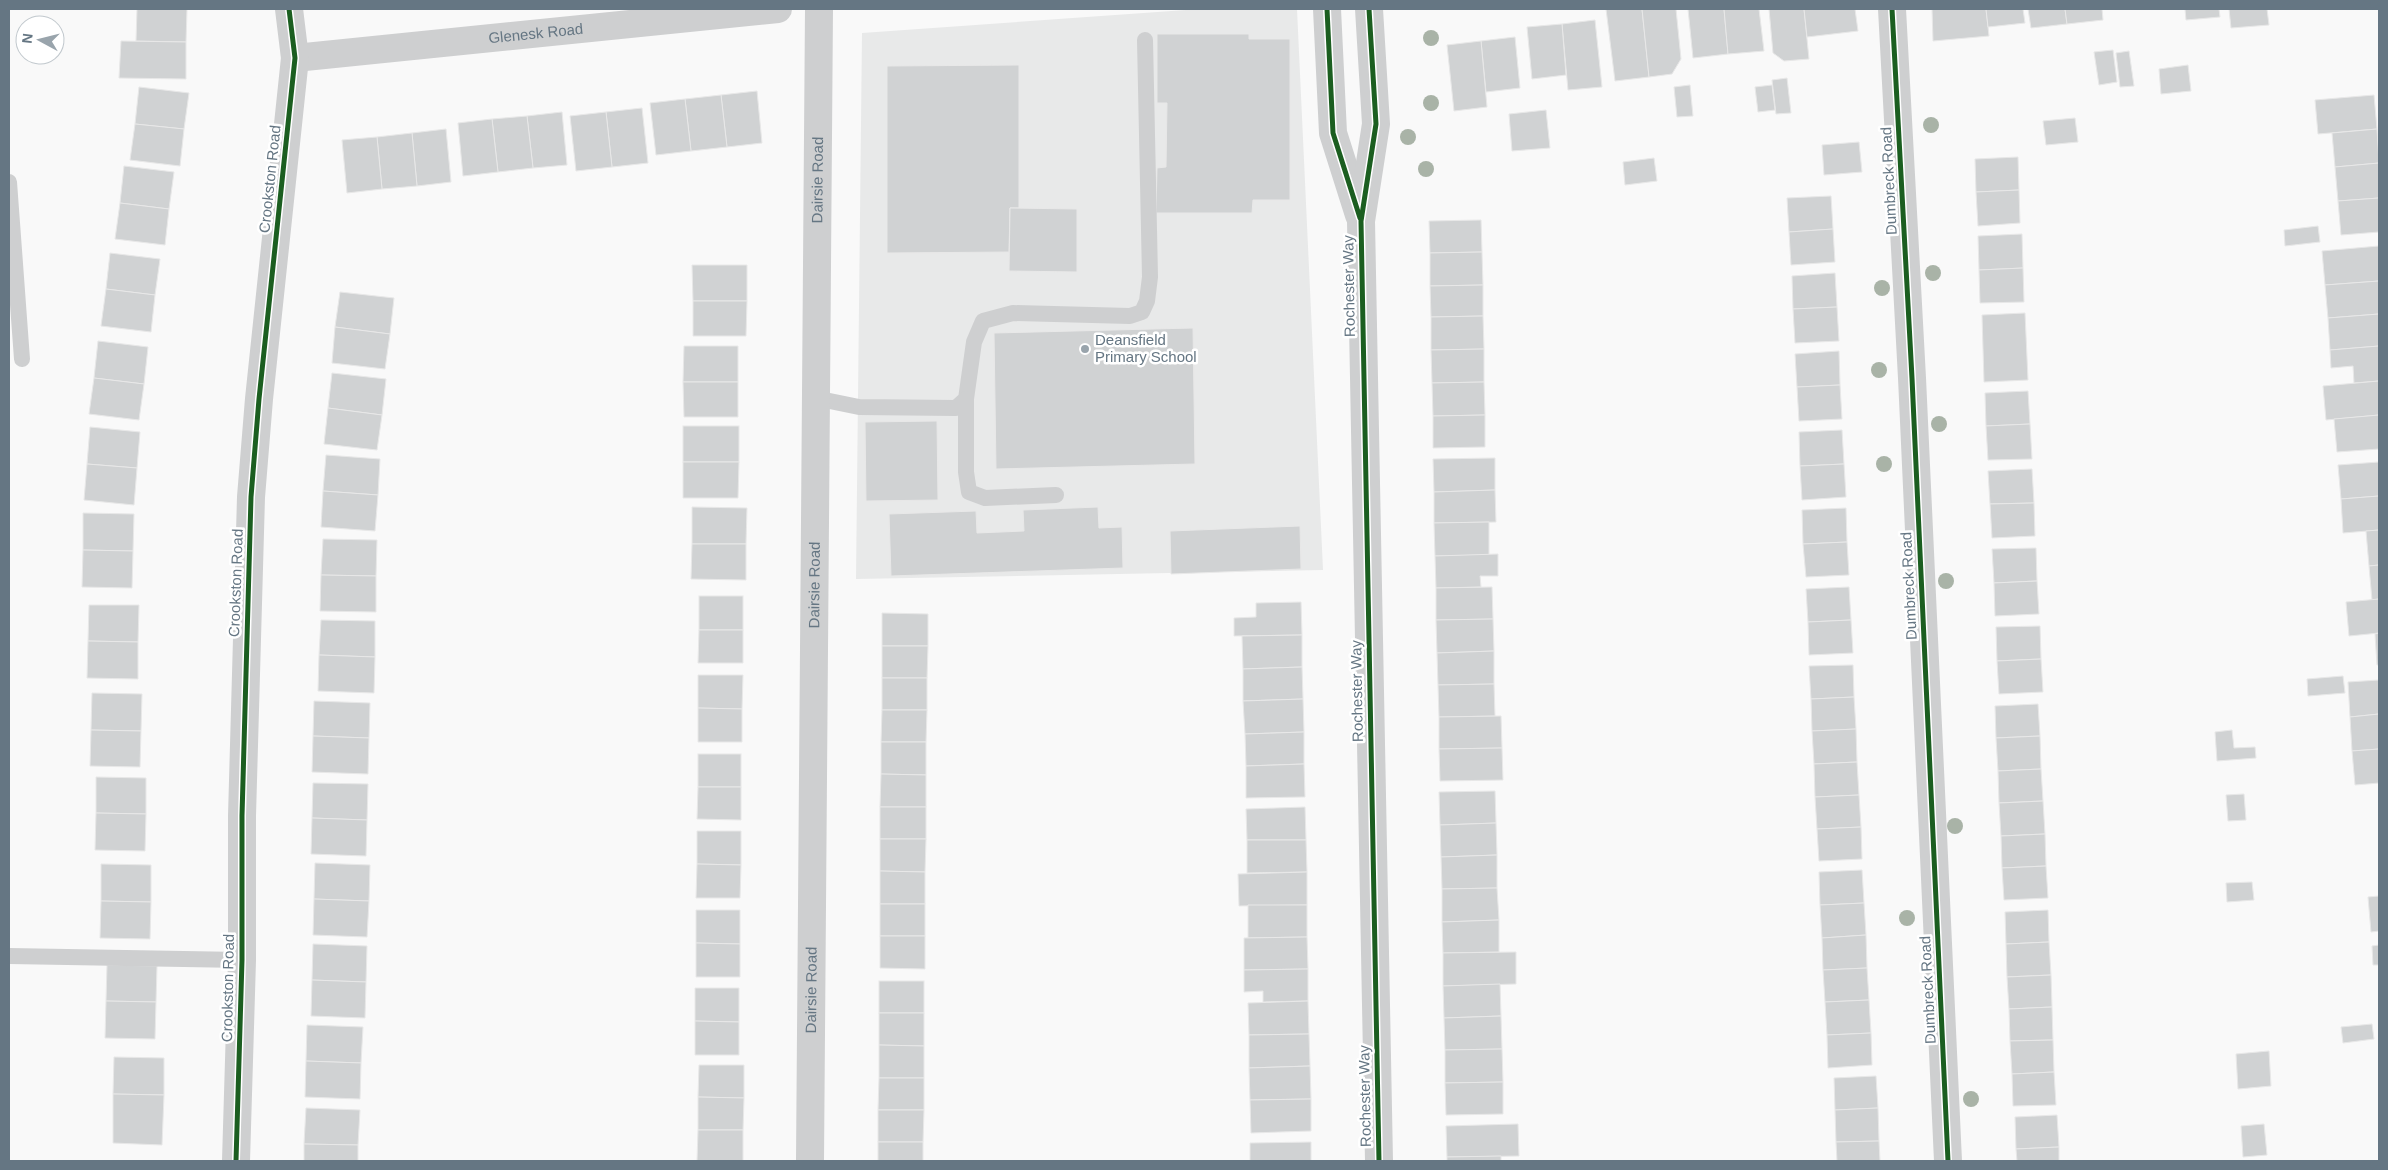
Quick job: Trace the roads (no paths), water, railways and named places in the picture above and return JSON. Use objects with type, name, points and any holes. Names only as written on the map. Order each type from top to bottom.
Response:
[{"type":"street","name":"Crookston Road","points":[[236,1161],[242,960],[242,816],[251,497],[259,400],[295,58],[289,9]]},
{"type":"street","name":"Glenesk Road","points":[[295,58],[778,9]]},
{"type":"street","name":"Dairsie Road","points":[[810,1161],[814,398],[819,9]]},
{"type":"street","name":"Rochester Way","points":[[1327,9],[1333,133],[1360,221]]},
{"type":"street","name":"Rochester Way","points":[[1369,9],[1376,124],[1360,221],[1379,1161]]},
{"type":"street","name":"Dumbreck Road","points":[[1892,9],[1912,378],[1948,1161]]},
{"type":"lane","points":[[1056,495],[985,498],[969,492],[966,472],[966,399],[974,342],[983,321],[1013,313],[1130,316],[1142,312],[1147,300],[1150,277],[1145,40]]},
{"type":"lane","points":[[9,182],[22,359]]},
{"type":"lane","points":[[814,398],[859,407],[956,408],[966,399]]},
{"type":"lane","points":[[9,956],[242,960]]},
{"type":"place","name":"Deansfield Primary School","points":[[1085,349]]}]
